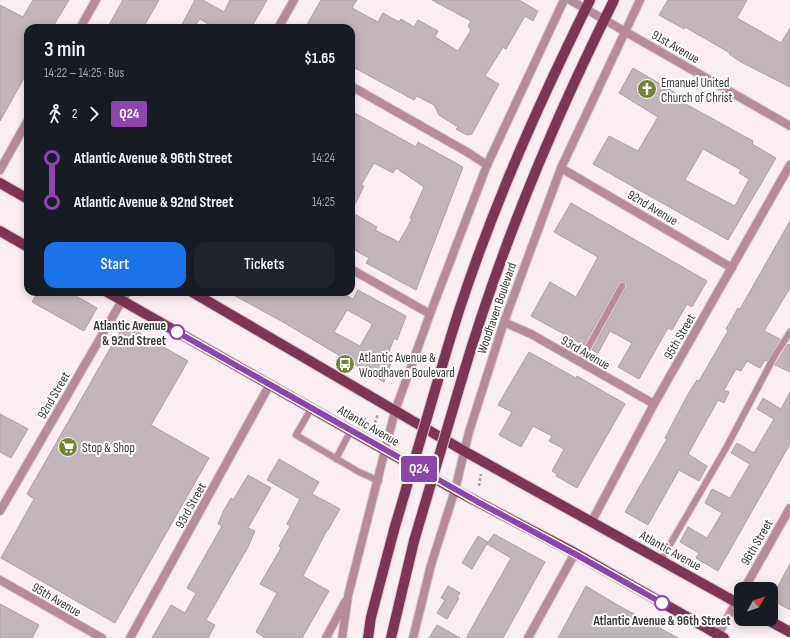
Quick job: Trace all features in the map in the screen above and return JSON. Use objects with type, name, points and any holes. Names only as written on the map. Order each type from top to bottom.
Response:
[{"type":"main road","name":"Woodhaven Boulevard","points":[[391,638],[414,541],[477,327],[544,146],[614,0]]},
{"type":"main road","points":[[368,638],[371,617],[394,530],[443,363],[472,272],[525,136],[588,4]]},
{"type":"main road","points":[[0,183],[24,197]]},
{"type":"main road","points":[[0,231],[24,245]]},
{"type":"main road","name":"Atlantic Avenue","points":[[125,296],[270,384],[455,490],[575,554],[720,637]]},
{"type":"main road","name":"Atlantic Avenue","points":[[199,296],[464,450],[661,560],[734,597]]},
{"type":"main road","points":[[778,626],[790,632]]},
{"type":"street","points":[[82,24],[96,0]]},
{"type":"street","points":[[280,24],[294,0]]},
{"type":"street","points":[[342,638],[348,596],[387,450],[395,411],[486,165],[564,0]]},
{"type":"street","name":"91st Avenue","points":[[570,0],[588,4],[605,19],[790,126]]},
{"type":"street","name":"Woodhaven Boulevard","points":[[413,638],[431,565],[455,490],[464,450],[504,322],[561,168],[640,0]]},
{"type":"street","points":[[355,88],[467,152],[486,165]]},
{"type":"street","points":[[0,170],[24,127]]},
{"type":"street","name":"95th Street","points":[[592,521],[654,404],[790,165]]},
{"type":"street","name":"92nd Avenue","points":[[561,168],[732,268]]},
{"type":"street","points":[[355,271],[430,314]]},
{"type":"street","name":"92nd Street","points":[[0,511],[125,296]]},
{"type":"street","name":"93rd Avenue","points":[[504,322],[531,334],[654,404]]},
{"type":"street","name":"93rd Street","points":[[130,638],[270,384]]},
{"type":"street","name":"96th Street","points":[[748,582],[790,508]]},
{"type":"street","points":[[528,638],[575,554]]},
{"type":"street","name":"95th Avenue","points":[[0,580],[102,638]]},
{"type":"street","points":[[326,638],[348,596]]},
{"type":"street","points":[[720,637],[734,610]]},
{"type":"lane","points":[[580,362],[622,286]]},
{"type":"lane","points":[[661,560],[726,448],[774,356],[790,332]]},
{"type":"lane","points":[[312,407],[296,435],[336,459],[379,481]]},
{"type":"lane","points":[[336,459],[351,430]]},
{"type":"path","points":[[375,423],[379,410]]},
{"type":"path","points":[[479,486],[481,473]]},
{"type":"building","points":[[33,0],[69,0],[54,24],[24,24],[24,78],[0,121],[0,5],[23,17]]},
{"type":"building","points":[[123,0],[159,0],[145,24],[109,24]]},
{"type":"building","points":[[195,0],[203,0],[224,12],[230,0],[267,0],[253,24],[208,24],[200,19],[196,24],[182,24]]},
{"type":"building","points":[[321,0],[357,0],[352,8],[378,22],[383,13],[399,22],[401,19],[414,27],[418,20],[438,31],[435,37],[458,51],[471,30],[468,26],[471,21],[432,0],[519,0],[538,11],[533,21],[525,16],[506,49],[503,47],[485,76],[499,84],[472,134],[467,135],[456,129],[458,127],[439,115],[434,105],[417,96],[414,100],[355,68],[355,24],[307,24]]},
{"type":"building","points":[[668,0],[747,0],[737,18],[781,43],[790,28],[790,87],[741,62],[729,54],[730,53],[685,27],[684,29],[659,15]]},
{"type":"building","points":[[633,68],[684,98],[682,102],[753,141],[752,144],[776,158],[728,240],[593,164],[609,136],[638,151],[658,117],[619,93]],"holes":[[[703,149],[741,170],[739,173],[749,179],[735,206],[685,180]]]},
{"type":"building","points":[[355,113],[416,147],[418,142],[463,167],[416,290],[366,263],[369,258],[355,250],[355,214],[377,227],[375,230],[399,242],[412,219],[410,218],[424,187],[396,168],[393,173],[374,163],[361,185],[364,186],[355,204]]},
{"type":"building","points":[[571,203],[707,281],[692,307],[687,304],[672,330],[668,328],[639,379],[618,367],[632,343],[610,331],[598,353],[592,350],[626,288],[624,282],[618,284],[584,345],[531,316],[550,282],[576,297],[598,257],[554,232]]},
{"type":"building","points":[[790,221],[790,288],[764,331],[780,339],[767,361],[765,360],[760,368],[747,361],[741,371],[736,369],[724,390],[729,392],[724,403],[718,400],[688,454],[707,466],[699,481],[679,470],[648,525],[625,512],[667,439],[665,438],[688,394],[697,380],[699,381],[728,331],[726,329],[738,308],[740,309]]},
{"type":"building","points":[[358,290],[406,316],[397,340],[394,338],[386,360],[391,363],[384,382],[283,322],[235,296],[348,296],[353,299]],"holes":[[[347,310],[371,323],[372,325],[360,346],[334,332]]]},
{"type":"building","points":[[36,296],[76,296],[97,308],[84,331],[32,302]]},
{"type":"building","points":[[124,324],[188,361],[151,425],[209,458],[115,623],[1,558],[34,499],[27,494]]},
{"type":"building","points":[[788,344],[790,345],[790,372],[775,365]]},
{"type":"building","points":[[529,352],[576,378],[577,376],[625,404],[577,488],[556,476],[557,474],[552,471],[564,449],[549,441],[552,436],[533,426],[521,447],[499,435],[512,412],[498,405]]},
{"type":"building","points":[[790,392],[790,444],[718,571],[696,558],[699,553],[680,542],[688,527],[707,538],[722,513],[705,503],[712,489],[730,498],[750,464],[731,453],[737,443],[754,453],[774,419],[757,409],[763,398],[781,409]]},
{"type":"building","points":[[0,414],[28,429],[11,458],[0,452]]},
{"type":"building","points":[[279,459],[319,482],[312,494],[340,509],[327,530],[303,576],[329,591],[302,638],[265,638],[256,632],[277,593],[260,584],[281,548],[279,546],[290,526],[287,524],[300,499],[267,480]]},
{"type":"building","points":[[248,475],[271,488],[248,528],[255,531],[248,547],[206,620],[215,625],[208,638],[152,638],[171,605],[185,613],[196,593],[187,588],[222,526],[218,524],[224,510],[231,498],[233,500]]},
{"type":"building","points":[[494,534],[545,562],[503,638],[466,638],[511,558],[487,544]]},
{"type":"building","points":[[478,536],[488,542],[472,569],[462,563]]},
{"type":"building","points":[[790,564],[790,610],[778,603],[778,586]]},
{"type":"building","points":[[448,586],[460,593],[457,597],[459,598],[447,619],[437,613],[445,600],[441,598]]},
{"type":"building","points":[[586,586],[614,603],[678,638],[558,638]]},
{"type":"building","points":[[0,604],[39,625],[32,638],[0,638]]},
{"type":"building","points":[[437,625],[460,638],[429,638]]},
{"type":"bus line","name":"Q24","points":[[177,332],[370,440],[455,490],[575,554],[662,603]]},
{"type":"place","name":"Emanuel United Church of Christ","points":[[647,89]]},
{"type":"place","name":"Atlantic Avenue & 92nd Street","points":[[177,332]]},
{"type":"place","name":"Atlantic Avenue & Woodhaven Boulevard","points":[[345,364]]},
{"type":"place","name":"Stop & Shop","points":[[68,447]]},
{"type":"place","name":"Atlantic Avenue & 96th Street","points":[[662,603]]}]
